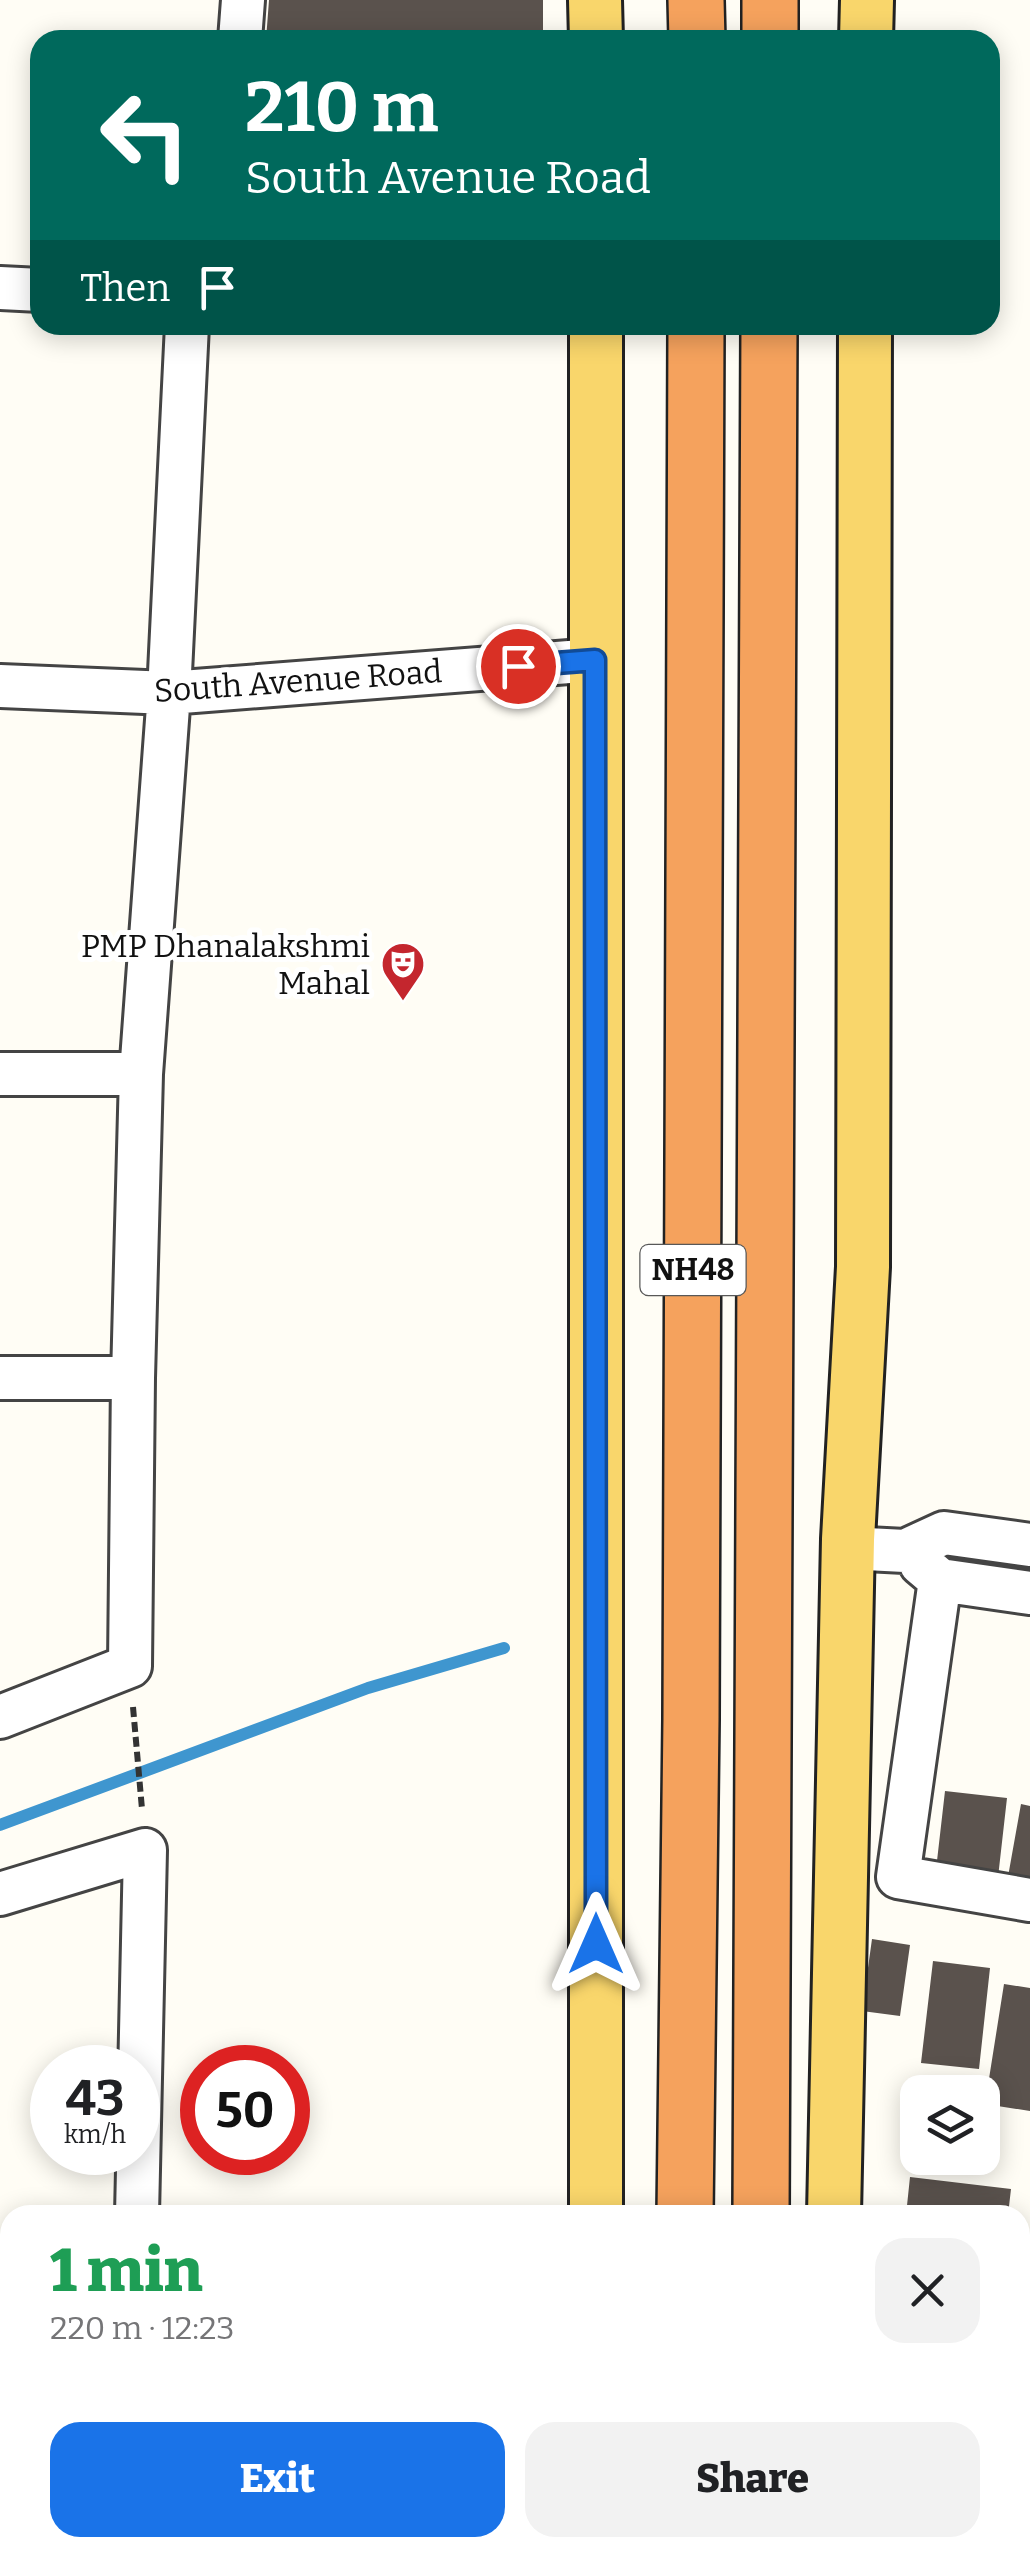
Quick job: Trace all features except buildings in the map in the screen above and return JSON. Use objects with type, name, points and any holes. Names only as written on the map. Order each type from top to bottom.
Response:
[{"type":"highway","points":[[696,0],[696,30]]},
{"type":"highway","name":"NH48","points":[[685,2205],[692,1679],[696,335]]},
{"type":"highway","name":"NH48","points":[[761,2205],[769,335]]},
{"type":"main road","points":[[595,0],[596,30]]},
{"type":"main road","points":[[866,30],[867,0]]},
{"type":"main road","points":[[596,335],[596,2205]]},
{"type":"main road","points":[[834,2205],[847,1548],[863,1267],[865,335]]},
{"type":"street","points":[[240,30],[242,0]]},
{"type":"street","points":[[0,288],[30,290]]},
{"type":"street","points":[[0,1717],[130,1666],[140,1074],[168,693],[186,335]]},
{"type":"street","name":"South Avenue Road","points":[[0,686],[168,693],[595,660]]},
{"type":"street","points":[[0,1074],[140,1074]]},
{"type":"street","points":[[0,1378],[133,1378]]},
{"type":"street","points":[[847,1548],[905,1551],[944,1533],[1030,1545]]},
{"type":"street","points":[[905,1551],[940,1580],[1030,1592]]},
{"type":"street","points":[[940,1580],[898,1877],[1030,1900]]},
{"type":"street","points":[[0,1894],[145,1850],[137,2205]]},
{"type":"path","points":[[130,1666],[145,1850]]},
{"type":"waterway","points":[[0,1825],[368,1688],[504,1648]]},
{"type":"place","name":"PMP Dhanalakshmi Mahal","points":[[403,1002]]},
{"type":"route","points":[[518,666],[595,660],[596,1944]]}]
